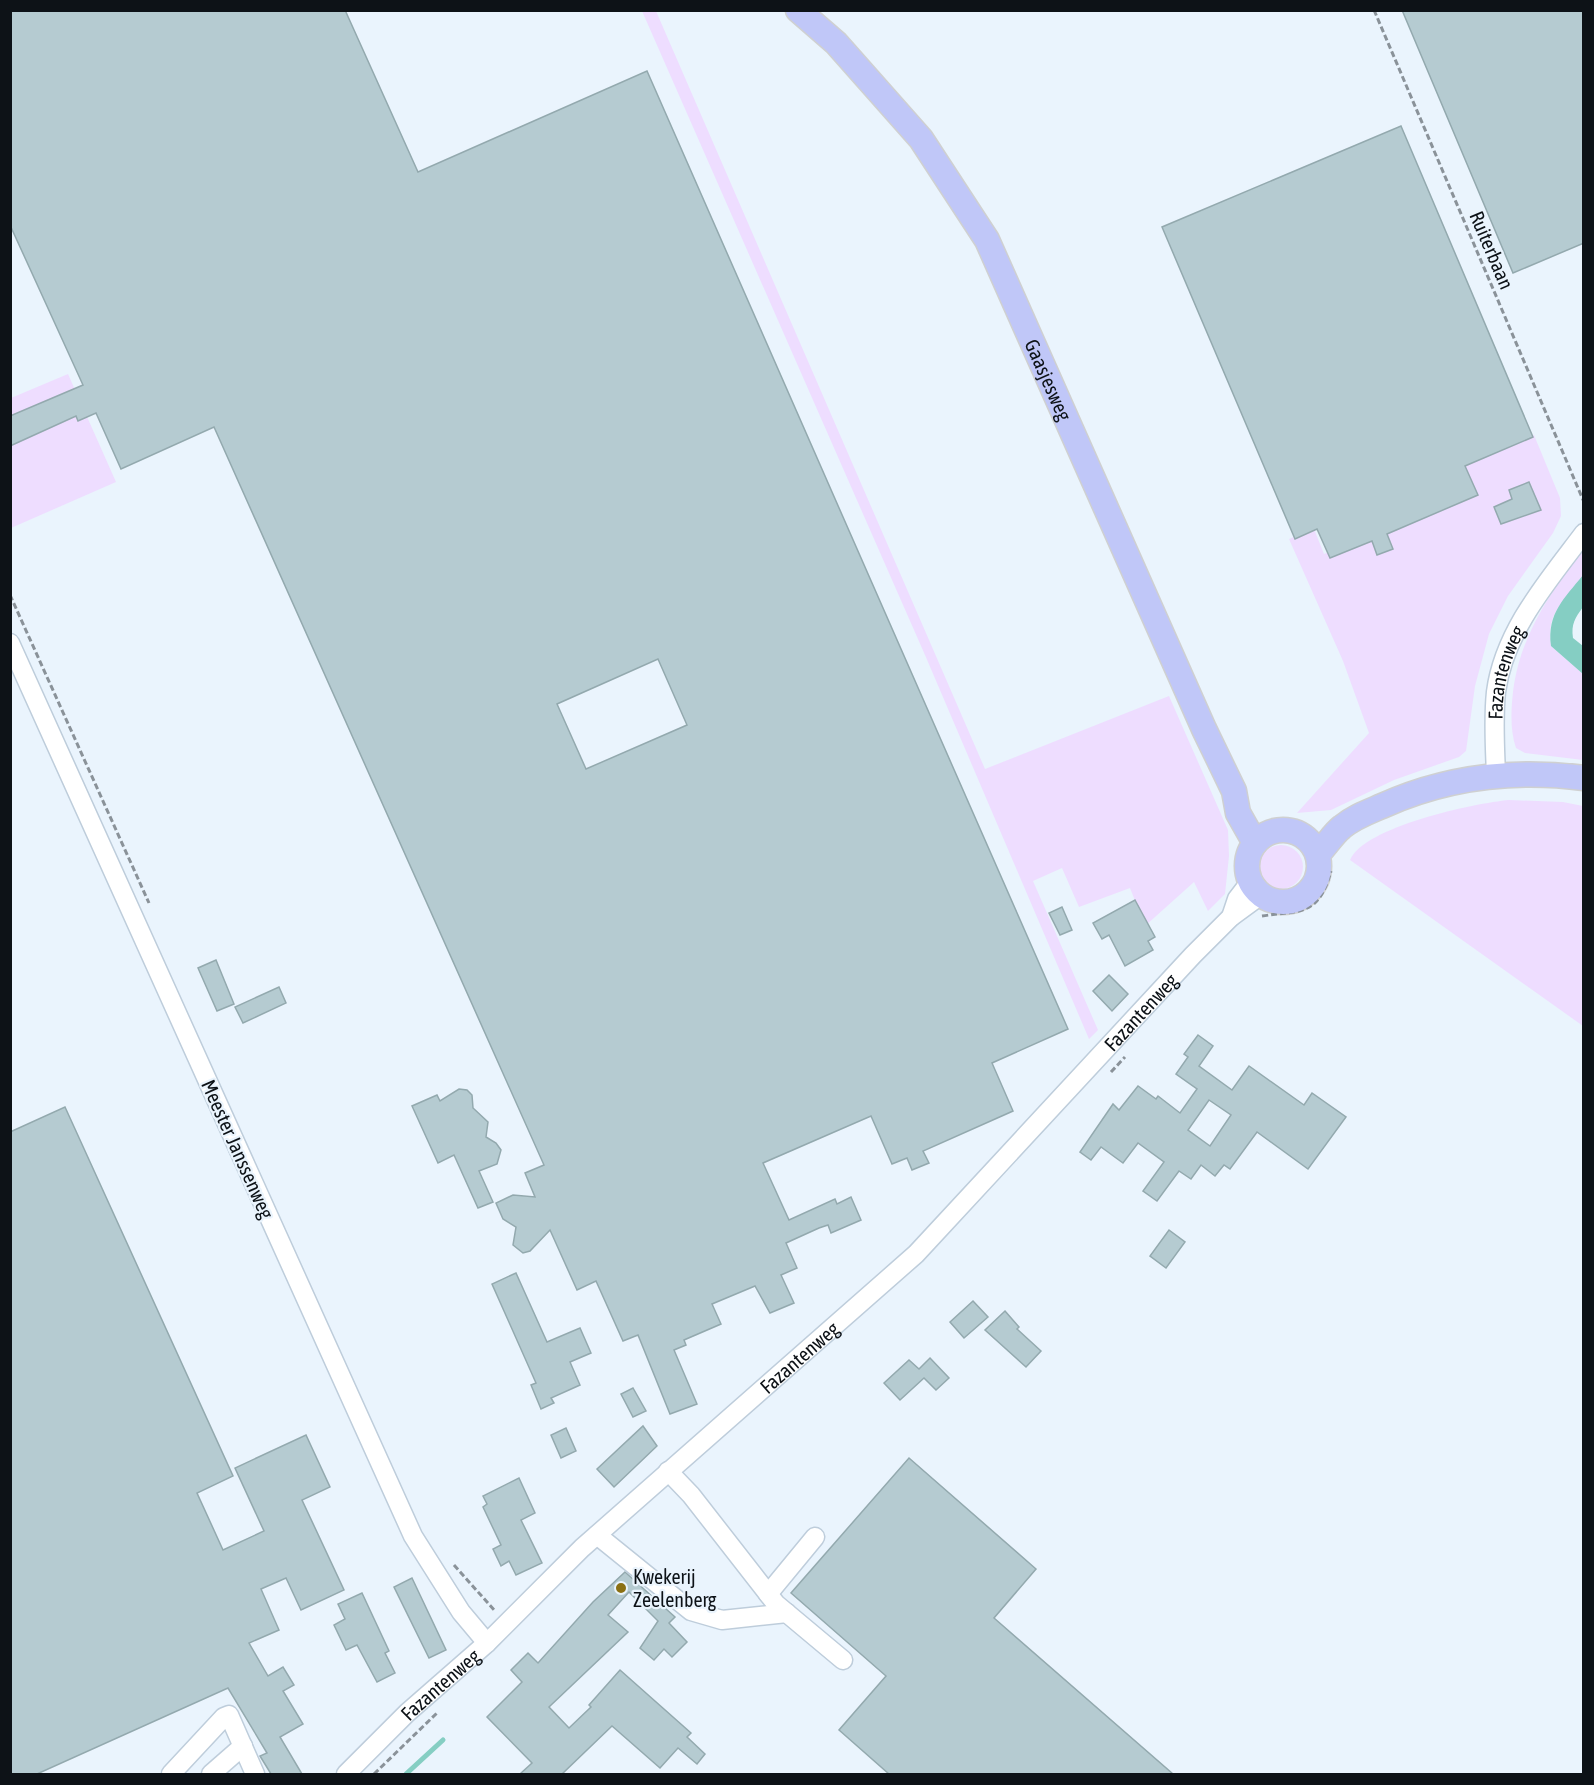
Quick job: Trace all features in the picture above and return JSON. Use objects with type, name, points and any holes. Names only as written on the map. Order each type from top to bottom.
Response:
[{"type":"main road","name":"Gaasjesweg","points":[[798,10],[836,43],[921,139],[987,240],[1204,729],[1234,791],[1252,808],[1263,837]]},
{"type":"main road","points":[[1312,846],[1333,840],[1339,829],[1393,801],[1434,786],[1496,775],[1539,773],[1584,778]]},
{"type":"main road","points":[[1289,830],[1312,846],[1319,864],[1316,881],[1306,895],[1290,902],[1280,903],[1256,889],[1247,861],[1263,837],[1289,830]]},
{"type":"street","name":"Fazantenweg","points":[[1496,775],[1494,719],[1497,690],[1504,662],[1531,604],[1584,533]]},
{"type":"street","name":"Meester Janssenweg","points":[[10,643],[413,1536],[461,1612],[487,1642]]},
{"type":"street","name":"Fazantenweg","points":[[346,1774],[407,1713],[487,1642],[597,1535],[916,1254],[1231,917],[1237,899],[1256,889]]},
{"type":"street","points":[[668,1472],[691,1494],[768,1594],[843,1660]]},
{"type":"street","points":[[597,1535],[691,1611],[722,1620],[787,1613]]},
{"type":"street","points":[[768,1594],[815,1537]]},
{"type":"street","points":[[171,1774],[224,1717],[230,1715],[255,1774]]},
{"type":"street","points":[[211,1774],[243,1746]]},
{"type":"path","name":"Ruiterbaan","points":[[1374,10],[1584,502]]},
{"type":"path","points":[[453,1564],[507,1623]]},
{"type":"shaded area","points":[[642,11],[656,11],[985,769],[1169,696],[1228,830],[1229,856],[1225,894],[1208,911],[1194,882],[1145,926],[1130,888],[1079,907],[1062,868],[1033,881],[1098,1030],[1089,1039],[925,655]]},
{"type":"shaded area","points":[[68,374],[116,482],[11,528],[11,398]]},
{"type":"shaded area","points":[[1534,435],[1560,498],[1561,516],[1553,533],[1508,596],[1489,634],[1475,686],[1466,751],[1459,757],[1394,780],[1331,810],[1297,813],[1369,733],[1343,661],[1289,539],[1314,529],[1324,554],[1474,492],[1463,465]]},
{"type":"shaded area","points":[[1583,548],[1583,576],[1559,606],[1550,632],[1551,646],[1583,674],[1583,760],[1525,753],[1516,748],[1511,713],[1522,652],[1538,616]]},
{"type":"shaded area","points":[[1583,575],[1583,607],[1574,621],[1573,638],[1583,646],[1583,674],[1551,646],[1550,634],[1558,607]]},
{"type":"shaded area","points":[[1509,800],[1563,802],[1583,806],[1583,1026],[1350,860],[1359,848],[1397,827],[1447,812]]},
{"type":"shaded area","points":[[1281,845],[1290,846],[1297,851],[1302,858],[1302,876],[1297,883],[1290,888],[1281,889],[1272,888],[1265,883],[1260,876],[1259,867],[1260,858],[1265,851],[1272,846]]},
{"type":"building","points":[[10,10],[345,10],[418,172],[647,71],[1068,1029],[992,1063],[1013,1111],[923,1151],[929,1163],[912,1170],[907,1158],[892,1164],[871,1116],[763,1163],[789,1220],[835,1199],[837,1204],[851,1197],[861,1220],[831,1233],[828,1225],[786,1243],[797,1268],[781,1275],[794,1303],[770,1313],[755,1286],[712,1304],[721,1324],[684,1340],[686,1345],[674,1350],[697,1404],[670,1414],[638,1335],[623,1341],[596,1281],[577,1290],[550,1230],[530,1251],[523,1253],[513,1245],[516,1227],[503,1219],[496,1203],[513,1195],[535,1197],[525,1173],[544,1165],[214,427],[121,469],[96,413],[78,421],[76,416],[10,446],[10,416],[83,385],[10,225]],"holes":[[[658,659],[687,725],[586,769],[557,704]]]},
{"type":"building","points":[[1402,10],[1584,10],[1584,243],[1513,273]]},
{"type":"building","points":[[1401,126],[1533,437],[1465,466],[1478,495],[1387,534],[1393,549],[1377,555],[1372,541],[1330,558],[1317,529],[1295,539],[1162,227]]},
{"type":"building","points":[[1529,482],[1541,510],[1501,524],[1494,507],[1512,499],[1509,490]]},
{"type":"building","points":[[1135,900],[1155,937],[1148,941],[1153,950],[1125,966],[1109,935],[1102,939],[1093,923]]},
{"type":"building","points":[[1062,907],[1072,930],[1060,935],[1049,913]]},
{"type":"building","points":[[216,960],[234,1004],[217,1011],[198,968]]},
{"type":"building","points":[[1109,975],[1128,994],[1112,1011],[1093,991]]},
{"type":"building","points":[[279,987],[286,1003],[243,1023],[235,1007]]},
{"type":"building","points":[[1198,1035],[1213,1046],[1199,1066],[1232,1090],[1249,1066],[1304,1105],[1312,1093],[1346,1117],[1308,1169],[1257,1132],[1230,1169],[1224,1165],[1215,1176],[1201,1165],[1191,1179],[1179,1171],[1157,1201],[1143,1191],[1164,1162],[1138,1143],[1123,1163],[1101,1147],[1091,1160],[1080,1152],[1113,1104],[1119,1110],[1138,1086],[1156,1099],[1158,1096],[1180,1113],[1197,1089],[1176,1074],[1188,1057],[1184,1054]],"holes":[[[1209,1100],[1231,1115],[1210,1146],[1188,1130]]]},
{"type":"building","points":[[459,1089],[467,1090],[472,1095],[473,1108],[488,1122],[486,1137],[496,1143],[501,1150],[497,1164],[479,1171],[493,1202],[478,1208],[454,1155],[438,1163],[412,1106],[437,1095],[440,1101]]},
{"type":"building","points":[[65,1107],[233,1476],[197,1493],[223,1550],[264,1531],[235,1468],[306,1435],[330,1487],[302,1500],[344,1590],[301,1610],[286,1578],[261,1589],[279,1630],[249,1643],[268,1676],[283,1667],[294,1685],[283,1691],[303,1724],[280,1737],[302,1774],[271,1774],[260,1756],[267,1753],[228,1688],[37,1774],[10,1774],[10,1132]]},
{"type":"building","points":[[1169,1230],[1185,1242],[1166,1268],[1150,1256]]},
{"type":"building","points":[[516,1273],[547,1342],[580,1328],[591,1353],[570,1362],[580,1385],[551,1398],[554,1403],[541,1409],[531,1385],[536,1383],[492,1284]]},
{"type":"building","points":[[973,1301],[988,1317],[964,1338],[950,1322]]},
{"type":"building","points":[[1005,1311],[1019,1327],[1017,1329],[1041,1351],[1026,1367],[985,1330]]},
{"type":"building","points":[[930,1358],[949,1378],[936,1390],[924,1378],[900,1400],[884,1383],[909,1360],[919,1369]]},
{"type":"building","points":[[633,1388],[646,1411],[633,1417],[621,1394]]},
{"type":"building","points":[[643,1426],[657,1446],[614,1487],[597,1469]]},
{"type":"building","points":[[566,1428],[576,1451],[561,1458],[551,1435]]},
{"type":"building","points":[[909,1458],[1036,1569],[994,1618],[1173,1774],[889,1774],[839,1730],[886,1676],[791,1593]]},
{"type":"building","points":[[519,1478],[535,1513],[521,1520],[542,1563],[516,1575],[509,1561],[501,1566],[493,1549],[501,1545],[483,1507],[487,1504],[483,1496]]},
{"type":"building","points":[[625,1572],[675,1617],[669,1623],[687,1642],[672,1657],[664,1649],[654,1660],[640,1648],[658,1621],[629,1592],[608,1615],[628,1632],[549,1707],[569,1728],[591,1707],[589,1705],[620,1670],[691,1733],[687,1737],[705,1754],[697,1764],[678,1748],[660,1768],[612,1726],[562,1774],[520,1774],[532,1763],[487,1717],[522,1682],[511,1670],[528,1653],[538,1663],[593,1602]]},
{"type":"building","points":[[412,1578],[446,1650],[429,1658],[394,1587]]},
{"type":"building","points":[[362,1593],[389,1651],[385,1653],[395,1673],[377,1682],[357,1645],[346,1650],[334,1625],[345,1619],[338,1604]]},
{"type":"waterway","points":[[406,1774],[443,1740]]},
{"type":"place","name":"Kwekerij Zeelenberg","points":[[621,1588]]}]
